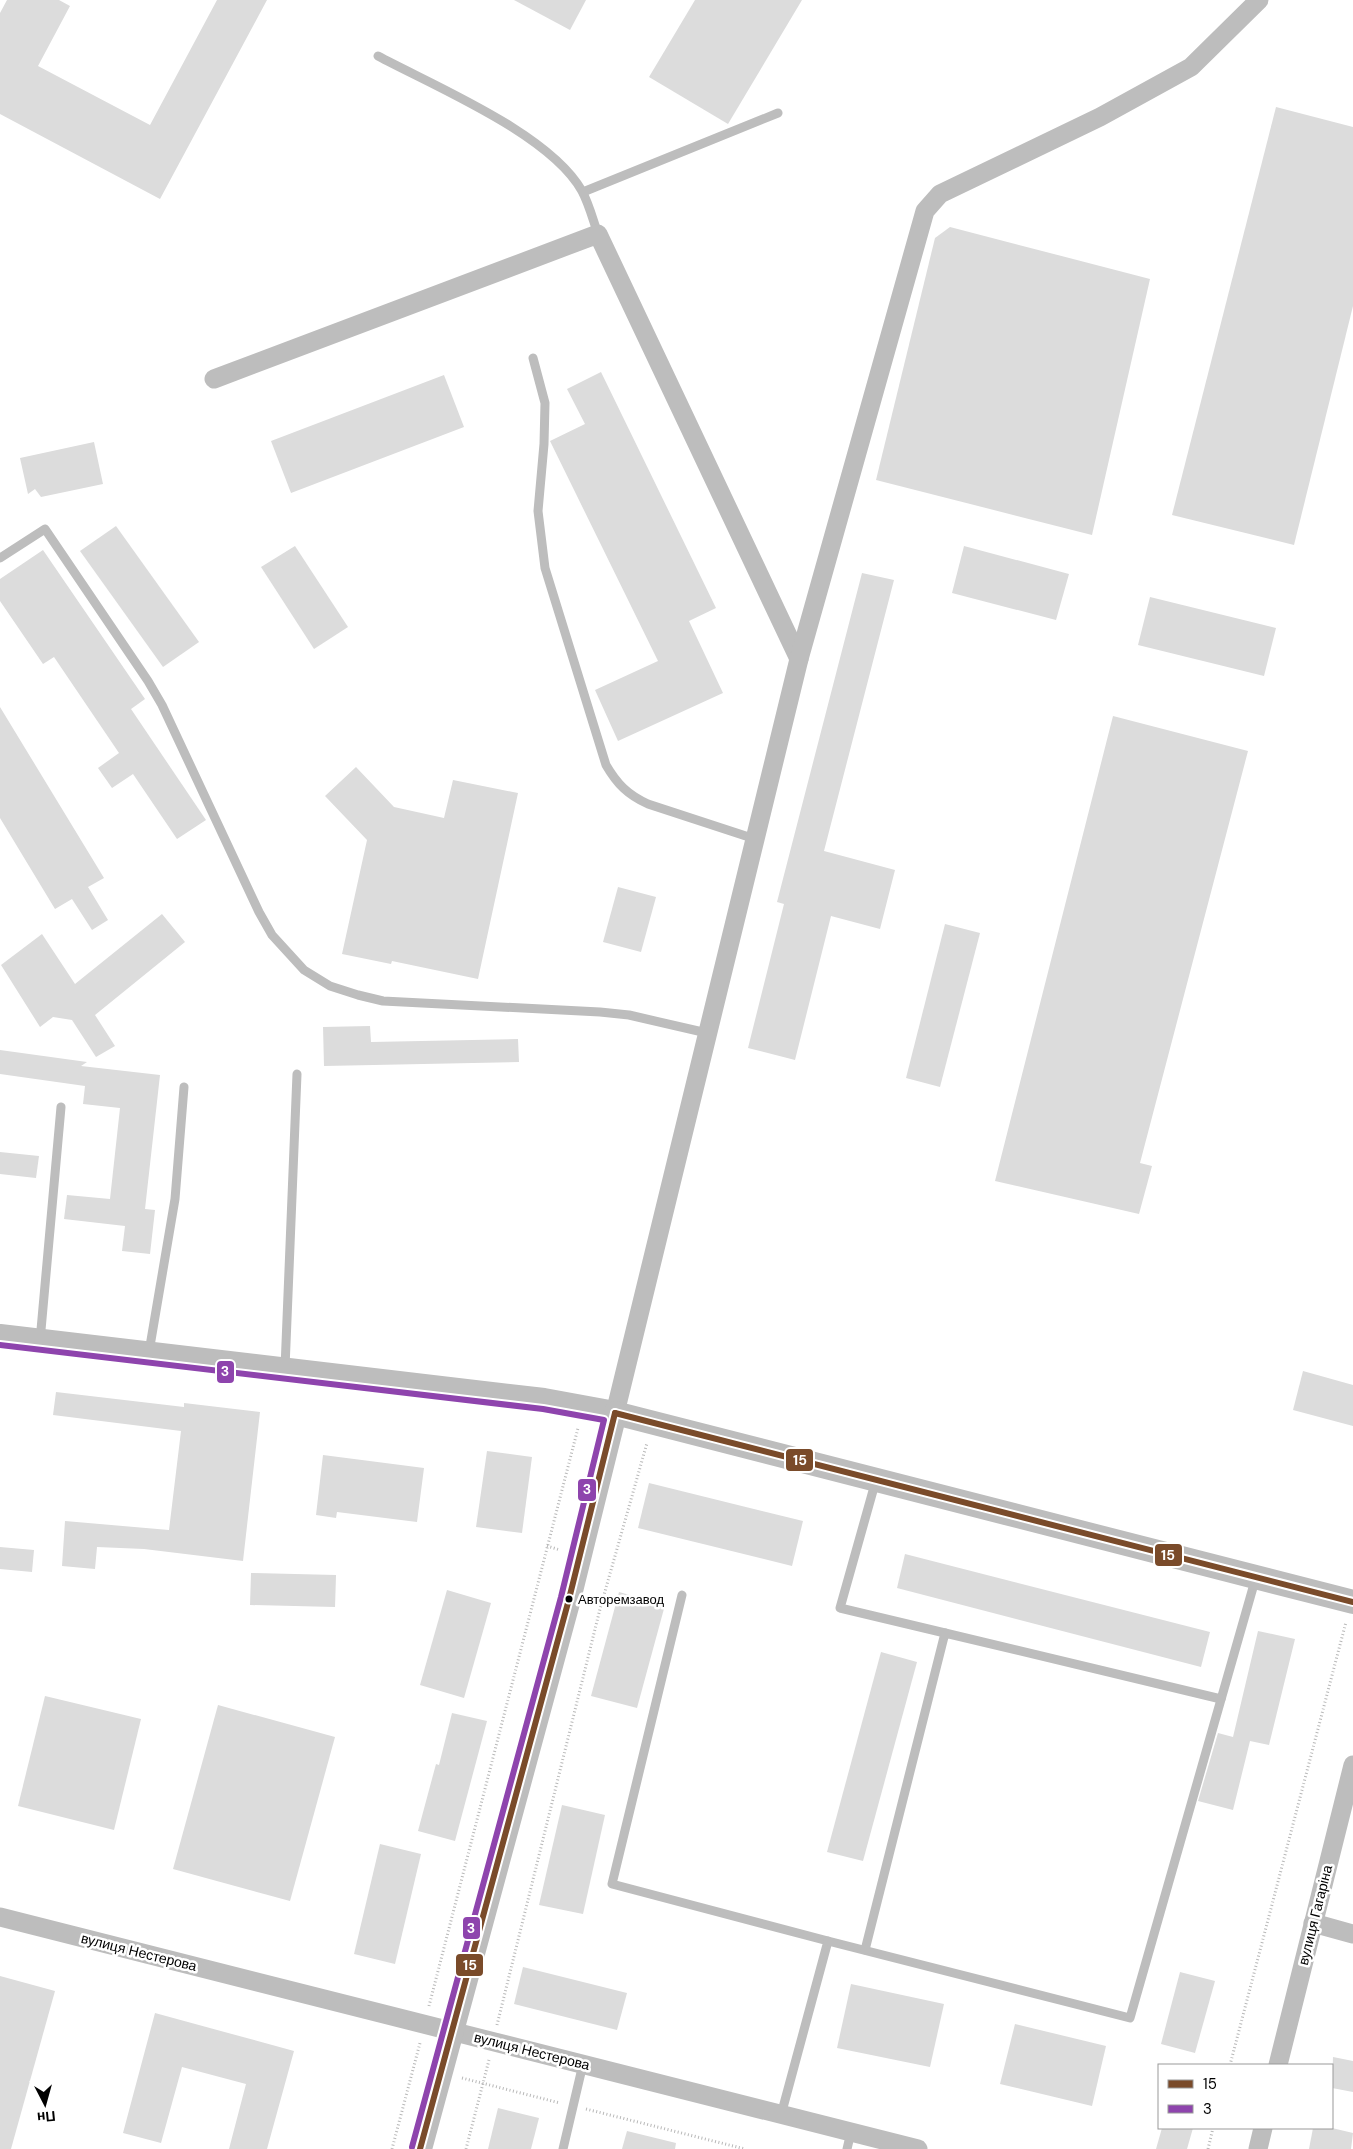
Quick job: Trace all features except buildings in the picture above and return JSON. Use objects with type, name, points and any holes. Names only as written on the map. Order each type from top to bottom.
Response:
[{"type":"street","points":[[420,2149],[450,2031],[569,1599],[799,659],[925,210],[940,194],[1100,117],[1191,67],[1259,0]]},
{"type":"street","points":[[214,379],[598,234],[799,659]]},
{"type":"street","points":[[0,1336],[583,1407],[615,1413],[1352,1602]]},
{"type":"street","name":"вулиця Гагаріна","points":[[1278,2064],[1353,1765]]},
{"type":"street","name":"вулиця Нестерова","points":[[0,1917],[781,2114],[849,2140],[918,2149]]},
{"type":"street","points":[[1313,1923],[1353,1934]]},
{"type":"street","points":[[1258,2149],[1263,2129]]},
{"type":"lane","points":[[378,56],[515,128],[568,172],[583,192],[598,234]]},
{"type":"lane","points":[[583,192],[778,113]]},
{"type":"lane","points":[[533,358],[545,403],[545,436],[538,511],[545,568],[606,765],[616,782],[631,796],[648,804],[755,839]]},
{"type":"lane","points":[[0,558],[45,529],[148,681],[162,705],[259,912],[272,935],[304,970],[330,986],[383,1001],[600,1012],[629,1015],[708,1033]]},
{"type":"lane","points":[[285,1370],[297,1074]]},
{"type":"lane","points":[[149,1354],[175,1200],[184,1087]]},
{"type":"lane","points":[[40,1341],[61,1107]]},
{"type":"lane","points":[[876,1480],[840,1608],[1221,1699]]},
{"type":"lane","points":[[682,1595],[612,1884],[1130,2018],[1256,1578]]},
{"type":"lane","points":[[865,1950],[945,1633]]},
{"type":"lane","points":[[781,2114],[828,1941]]},
{"type":"lane","points":[[563,2149],[583,2064]]},
{"type":"path","points":[[392,2149],[583,1407]]},
{"type":"path","points":[[466,2149],[600,1609],[652,1423]]},
{"type":"path","points":[[1230,2064],[1352,1602]]},
{"type":"path","points":[[1208,2149],[1213,2129]]},
{"type":"transit line","name":"3","points":[[0,1345],[543,1409],[604,1420],[561,1597],[412,2147]]},
{"type":"transit line","name":"15","points":[[615,1413],[1353,1602]]},
{"type":"transit line","name":"15","points":[[420,2149],[569,1599],[615,1413]]},
{"type":"place","name":"Авторемзавод","points":[[569,1599]]}]
